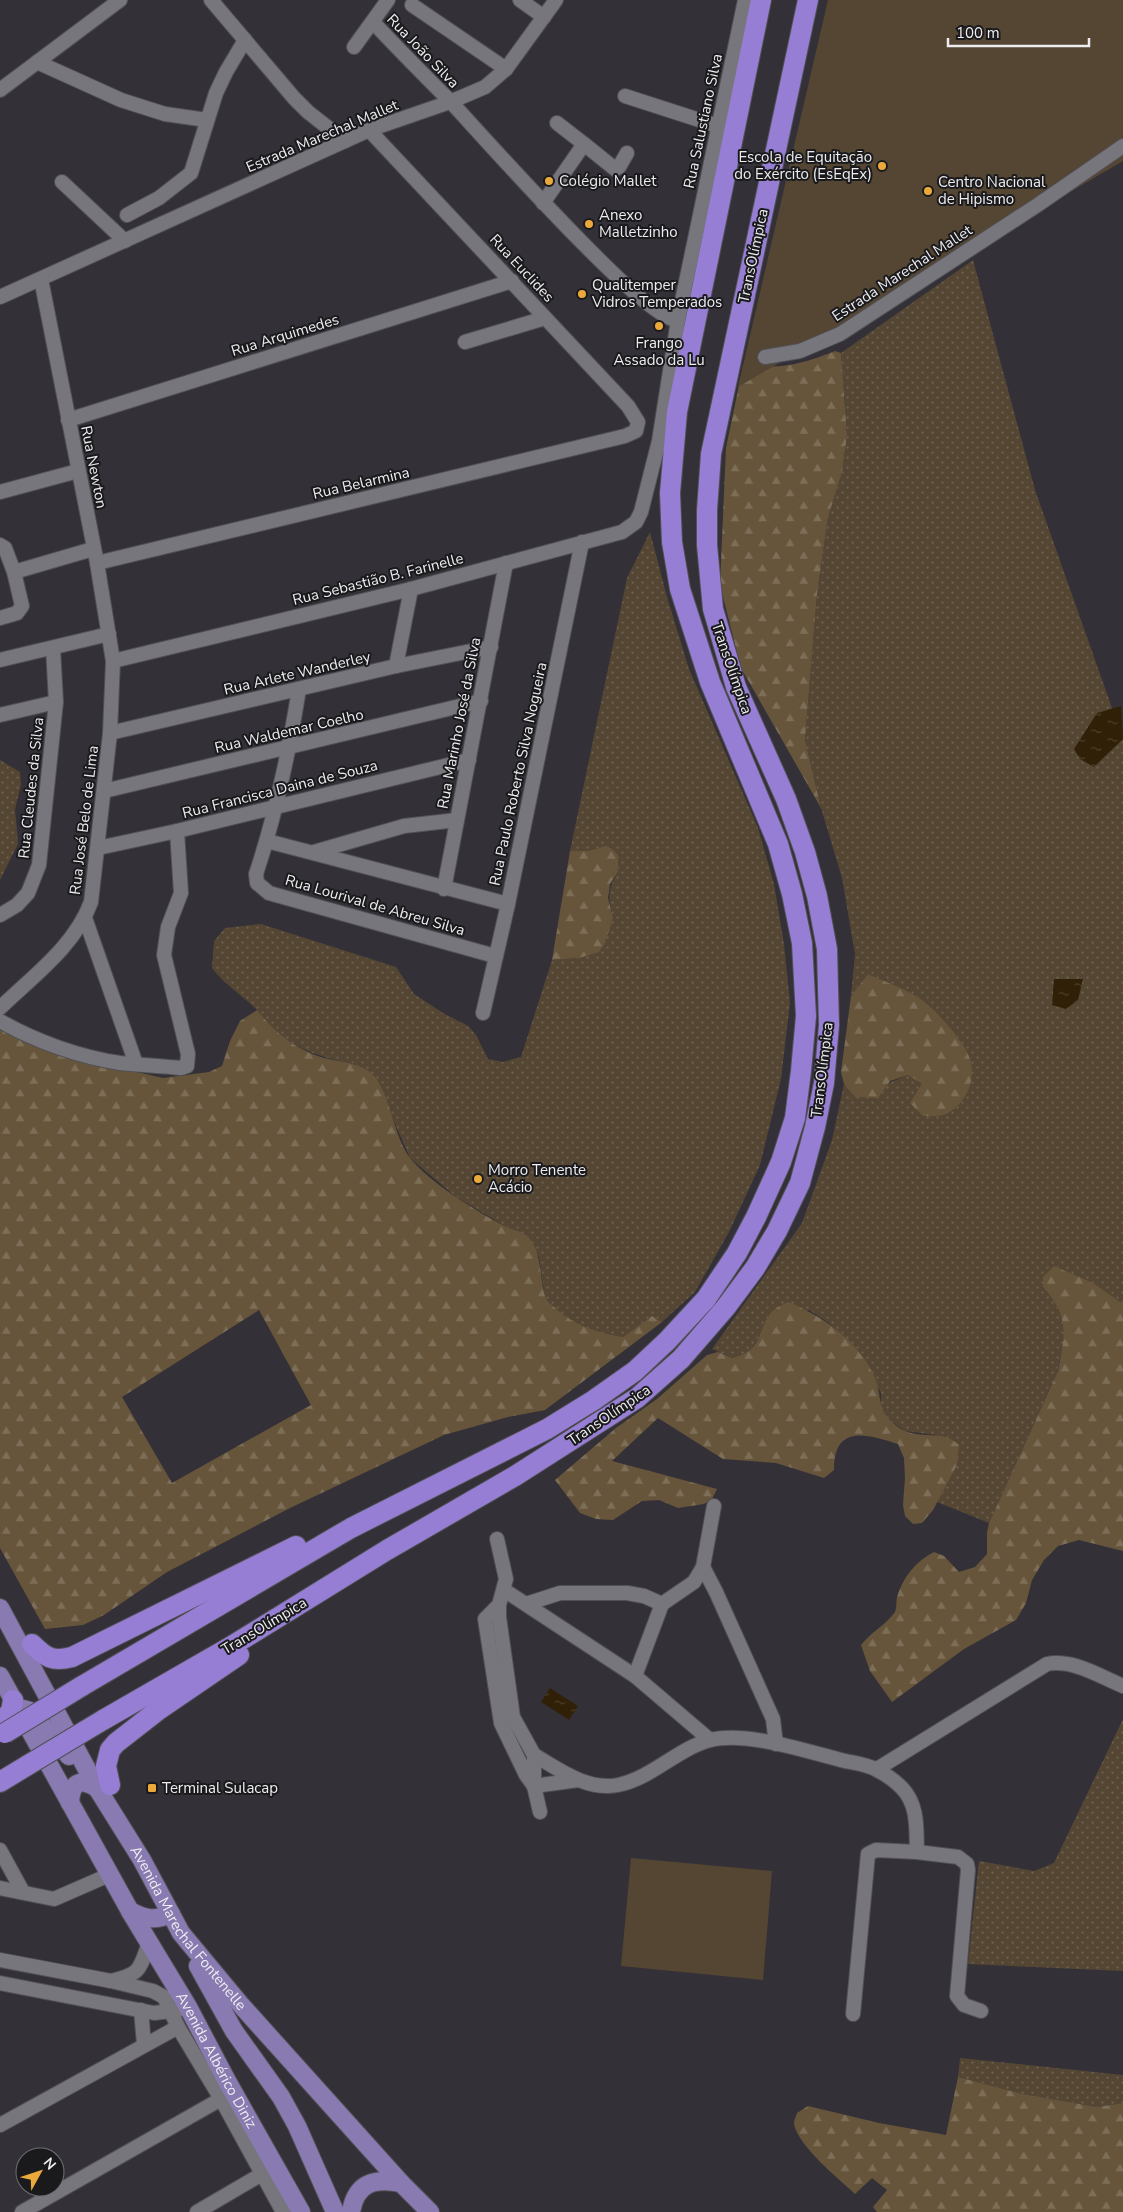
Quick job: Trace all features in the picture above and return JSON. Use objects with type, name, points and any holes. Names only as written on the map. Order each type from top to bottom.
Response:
[{"type":"highway","points":[[738,107],[742,71],[756,0]]},
{"type":"highway","name":"TransOlímpica","points":[[6,1710],[82,1686],[351,1528],[547,1429],[594,1400],[648,1359],[706,1299],[737,1253],[781,1162],[795,1118],[806,1016],[802,943],[792,894],[778,844],[710,682],[680,589],[672,542],[670,494],[677,412],[761,0]]},
{"type":"highway","name":"TransOlímpica","points":[[0,1782],[311,1598],[387,1550],[515,1476],[638,1398],[681,1360],[726,1307],[760,1261],[800,1183],[815,1127],[824,1083],[829,1015],[826,949],[817,896],[805,852],[789,808],[736,687],[719,633],[710,587],[707,528],[711,454],[808,0]]},
{"type":"highway","points":[[32,1644],[51,1658],[59,1660],[72,1657],[296,1546],[328,1533],[351,1528]]},
{"type":"highway","points":[[99,1783],[110,1750],[116,1743],[237,1656],[311,1598]]},
{"type":"main road","points":[[0,1603],[10,1612],[32,1644],[99,1783]]},
{"type":"main road","points":[[0,1608],[36,1676],[99,1783]]},
{"type":"main road","points":[[6,1710],[20,1688],[36,1676]]},
{"type":"main road","points":[[6,1710],[26,1709],[30,1711],[77,1764],[99,1783]]},
{"type":"main road","points":[[6,1710],[70,1804],[130,1911],[148,1919],[162,1918],[171,1914]]},
{"type":"main road","points":[[70,1804],[72,1789],[80,1782],[99,1783]]},
{"type":"main road","name":"Avenida Marechal Fontenelle","points":[[99,1783],[140,1840],[142,1860],[181,1933],[240,2004],[401,2183],[430,2212]]},
{"type":"main road","name":"Avenida Albérico Diniz","points":[[130,1911],[149,1943],[180,2009],[227,2080],[301,2212]]},
{"type":"main road","name":"Avenida Albérico Diniz","points":[[181,1933],[234,2031],[281,2097],[297,2126],[335,2212]]},
{"type":"main road","points":[[180,2009],[202,1973]]},
{"type":"main road","points":[[351,2212],[358,2194],[372,2181],[378,2157]]},
{"type":"main road","points":[[372,2181],[384,2180],[401,2183]]},
{"type":"street","points":[[0,90],[120,0]]},
{"type":"street","points":[[210,0],[246,40],[281,84],[308,112],[345,141]]},
{"type":"street","points":[[354,47],[388,0]]},
{"type":"street","points":[[520,0],[544,17]]},
{"type":"street","name":"Estrada Marechal Mallet","points":[[0,297],[369,130],[450,102],[485,87],[506,69],[556,0]]},
{"type":"street","name":"Rua Salustiano Silva","points":[[642,512],[659,441],[678,320],[745,0]]},
{"type":"street","points":[[412,5],[506,69]]},
{"type":"street","name":"Rua João Silva","points":[[373,22],[450,102]]},
{"type":"street","points":[[127,215],[160,198],[191,173],[207,120],[226,72],[246,40]]},
{"type":"street","points":[[37,62],[121,100],[165,114],[207,120]]},
{"type":"street","points":[[625,96],[718,126]]},
{"type":"street","points":[[450,102],[543,203],[619,278],[664,316],[678,320]]},
{"type":"street","points":[[557,123],[615,169],[619,167],[627,153]]},
{"type":"street","name":"Rua Euclides","points":[[369,130],[628,406],[638,422],[638,428],[632,433]]},
{"type":"street","points":[[543,203],[584,144]]},
{"type":"street","name":"Estrada Marechal Mallet","points":[[764,358],[800,351],[840,334],[1039,204],[1123,146]]},
{"type":"street","points":[[62,182],[125,241]]},
{"type":"street","name":"Rua Newton","points":[[41,279],[95,556],[113,661]]},
{"type":"street","name":"Rua Arquimedes","points":[[68,420],[512,281]]},
{"type":"street","points":[[465,342],[545,318]]},
{"type":"street","name":"Rua Belarmina","points":[[14,572],[95,556],[632,433]]},
{"type":"street","points":[[0,492],[78,471]]},
{"type":"street","name":"Rua Sebastião B. Farinelle","points":[[113,661],[410,590],[622,532],[636,522],[642,512]]},
{"type":"street","name":"Rua Paulo Roberto Silva Nogueira","points":[[483,1013],[508,904],[582,542]]},
{"type":"street","points":[[0,545],[5,548],[14,572],[22,606],[17,613],[0,618]]},
{"type":"street","name":"Rua Marinho José da Silva","points":[[444,889],[506,563]]},
{"type":"street","points":[[396,666],[410,590]]},
{"type":"street","points":[[0,660],[109,634]]},
{"type":"street","name":"Rua Arlete Wanderley","points":[[110,733],[396,666],[491,647]]},
{"type":"street","name":"Rua Cleudes da Silva","points":[[0,915],[17,905],[28,893],[40,864],[56,702],[53,648]]},
{"type":"street","name":"Rua José Belo de Lima","points":[[0,1008],[55,956],[86,918],[94,885],[104,792],[110,733],[113,661]]},
{"type":"street","points":[[299,689],[289,747],[267,842],[508,904]]},
{"type":"street","points":[[0,715],[56,702]]},
{"type":"street","name":"Rua Waldemar Coelho","points":[[104,792],[481,702]]},
{"type":"street","name":"Rua Francisca Daina de Souza","points":[[98,848],[177,831],[470,760]]},
{"type":"street","points":[[313,853],[404,826],[457,820]]},
{"type":"street","points":[[0,1021],[38,1040],[118,1062],[181,1068],[186,1066],[188,1059],[164,955],[168,927],[181,893],[177,831]]},
{"type":"street","name":"Rua Lourival de Abreu Silva","points":[[267,842],[256,874],[257,883],[269,893],[495,956]]},
{"type":"street","points":[[86,918],[136,1064]]},
{"type":"street","points":[[635,1676],[662,1604],[694,1582],[703,1567],[714,1506]]},
{"type":"street","points":[[497,1539],[506,1579],[499,1605],[499,1617],[513,1716],[534,1755],[534,1786],[540,1812]]},
{"type":"street","points":[[703,1567],[773,1719],[776,1744]]},
{"type":"street","points":[[504,1590],[635,1676],[710,1740]]},
{"type":"street","points":[[526,1604],[560,1593],[627,1593],[644,1596],[662,1604]]},
{"type":"street","points":[[499,1605],[485,1619],[500,1723],[526,1775],[534,1786]]},
{"type":"street","points":[[877,1769],[1047,1664],[1071,1664],[1123,1686]]},
{"type":"street","points":[[534,1755],[578,1780],[591,1785],[618,1785],[637,1778],[710,1740],[728,1738],[776,1744],[877,1769],[902,1787],[916,1811],[917,1852]]},
{"type":"street","points":[[534,1786],[578,1780]]},
{"type":"street","points":[[0,1850],[23,1892]]},
{"type":"street","points":[[853,2014],[868,1854],[876,1850],[958,1856],[967,1864],[957,1996],[964,2005],[980,2011]]},
{"type":"street","points":[[0,1888],[46,1898],[58,1898],[109,1875]]},
{"type":"street","points":[[111,1981],[129,1977],[137,1972],[149,1943]]},
{"type":"street","points":[[0,1960],[111,1981],[159,1993],[180,2009]]},
{"type":"street","points":[[0,1983],[154,2013],[180,2009]]},
{"type":"street","points":[[180,2009],[178,2027],[221,2099],[283,2212]]},
{"type":"street","points":[[141,2010],[144,2044]]},
{"type":"street","points":[[0,2124],[178,2027]]},
{"type":"street","points":[[22,2212],[221,2099],[227,2080]]},
{"type":"street","points":[[197,2212],[262,2174]]},
{"type":"shaded area","name":"Centro Nacional de Hipismo","points":[[828,0],[1123,0],[1123,161],[738,387]]},
{"type":"shaded area","points":[[973,260],[1035,490],[1123,739],[1123,1304],[1114,1298],[1043,1287],[1055,1300],[1065,1323],[1063,1345],[1057,1373],[989,1523],[937,1502],[957,1465],[935,1435],[905,1431],[888,1419],[881,1409],[881,1393],[860,1353],[829,1323],[809,1310],[763,1327],[758,1339],[749,1350],[732,1358],[712,1349],[802,1223],[832,1140],[844,1084],[855,1097],[908,1075],[922,1084],[960,1041],[927,1004],[912,994],[868,974],[851,996],[855,954],[842,878],[821,808],[805,740],[817,594],[828,517],[842,473],[847,435],[841,353]]},
{"type":"shaded area","points":[[650,532],[689,669],[758,828],[774,884],[784,944],[790,1003],[781,1079],[760,1165],[729,1232],[695,1292],[662,1322],[652,1316],[623,1337],[598,1332],[575,1323],[559,1312],[545,1298],[539,1257],[524,1234],[510,1229],[456,1197],[410,1158],[389,1110],[355,1064],[331,1059],[309,1051],[288,1040],[267,1023],[257,1010],[222,980],[212,968],[214,941],[225,928],[261,924],[396,967],[414,994],[443,1013],[468,1026],[476,1035],[488,1059],[503,1062],[521,1057],[552,960],[579,958],[613,918],[610,905],[610,889],[618,872],[605,846],[588,851],[570,851],[627,578]]},
{"type":"shaded area","points":[[0,760],[20,772],[21,785],[15,809],[18,844],[0,880]]},
{"type":"shaded area","points":[[1123,1719],[1123,1971],[968,1964],[979,1861],[1034,1871],[1054,1863]]},
{"type":"shaded area","points":[[631,1858],[772,1871],[763,1980],[621,1966]]},
{"type":"shaded area","points":[[960,2058],[1123,2075],[1123,2103],[1097,2107],[1023,2094],[958,2077]]},
{"type":"green space","points":[[835,351],[841,353],[847,435],[842,473],[828,517],[817,594],[805,740],[821,808],[741,668],[720,585],[726,448],[743,366],[769,367],[790,365]]},
{"type":"green space","points":[[605,846],[612,849],[618,855],[618,872],[610,884],[608,898],[613,918],[605,943],[599,952],[579,958],[552,960],[570,851],[588,851]]},
{"type":"green space","points":[[868,974],[921,999],[946,1023],[964,1047],[971,1062],[970,1085],[963,1099],[953,1110],[938,1116],[923,1116],[910,1103],[922,1084],[908,1075],[890,1081],[878,1098],[855,1097],[844,1084],[841,1072],[851,996]]},
{"type":"green space","points":[[257,1010],[278,1033],[304,1050],[324,1058],[354,1064],[370,1072],[382,1089],[399,1137],[410,1158],[430,1178],[456,1197],[484,1215],[523,1233],[529,1238],[537,1253],[545,1297],[568,1318],[585,1327],[623,1337],[652,1316],[662,1322],[545,1410],[508,1417],[444,1435],[290,1508],[167,1572],[104,1615],[83,1625],[45,1629],[0,1548],[0,1030],[38,1045],[97,1063],[163,1078],[209,1072],[222,1066],[230,1041],[240,1021]],"holes":[[[259,1310],[311,1405],[172,1483],[122,1397]]]},
{"type":"green space","points":[[1054,1266],[1093,1283],[1123,1304],[1123,1551],[1079,1540],[1058,1546],[1044,1560],[1032,1580],[1026,1603],[1016,1620],[964,1649],[892,1702],[870,1671],[861,1645],[895,1612],[897,1597],[903,1583],[911,1570],[921,1560],[934,1552],[944,1556],[959,1572],[975,1567],[987,1554],[989,1523],[1058,1371],[1063,1326],[1058,1308],[1043,1287],[1043,1277]]},
{"type":"green space","points":[[788,1302],[827,1323],[860,1353],[877,1383],[883,1411],[895,1425],[912,1433],[947,1438],[959,1445],[957,1465],[933,1510],[922,1523],[913,1524],[905,1516],[903,1505],[904,1458],[898,1444],[864,1436],[854,1436],[846,1439],[840,1445],[835,1455],[834,1470],[824,1478],[776,1463],[723,1459],[658,1418],[612,1461],[717,1489],[712,1499],[704,1504],[678,1508],[659,1500],[642,1501],[613,1520],[596,1519],[580,1513],[555,1480],[616,1428],[657,1399],[707,1355],[718,1352],[732,1358],[750,1350],[758,1340],[771,1313]]},
{"type":"green space","points":[[958,2077],[1023,2094],[1097,2107],[1123,2103],[1123,2212],[877,2212],[873,2207],[887,2190],[872,2178],[855,2194],[811,2152],[797,2133],[794,2124],[797,2113],[808,2106],[879,2123],[946,2135]]},
{"type":"water","points":[[1121,706],[1123,739],[1094,767],[1080,759],[1074,749],[1097,713]]},
{"type":"water","points":[[1054,979],[1083,979],[1078,1000],[1066,1009],[1052,1005]]},
{"type":"water","points":[[550,1688],[578,1706],[569,1720],[541,1702]]},
{"type":"place","name":"Escola de Equitação do Exército (EsEqEx)","points":[[882,166]]},
{"type":"place","name":"Colégio Mallet","points":[[549,181]]},
{"type":"place","name":"Centro Nacional de Hipismo","points":[[928,191]]},
{"type":"place","name":"Anexo Malletzinho","points":[[589,224]]},
{"type":"place","name":"Qualitemper Vidros Temperados","points":[[582,294]]},
{"type":"place","name":"Frango Assado da Lu","points":[[659,326]]},
{"type":"place","name":"Morro Tenente Acácio","points":[[478,1179]]},
{"type":"place","name":"Terminal Sulacap","points":[[152,1788]]}]
